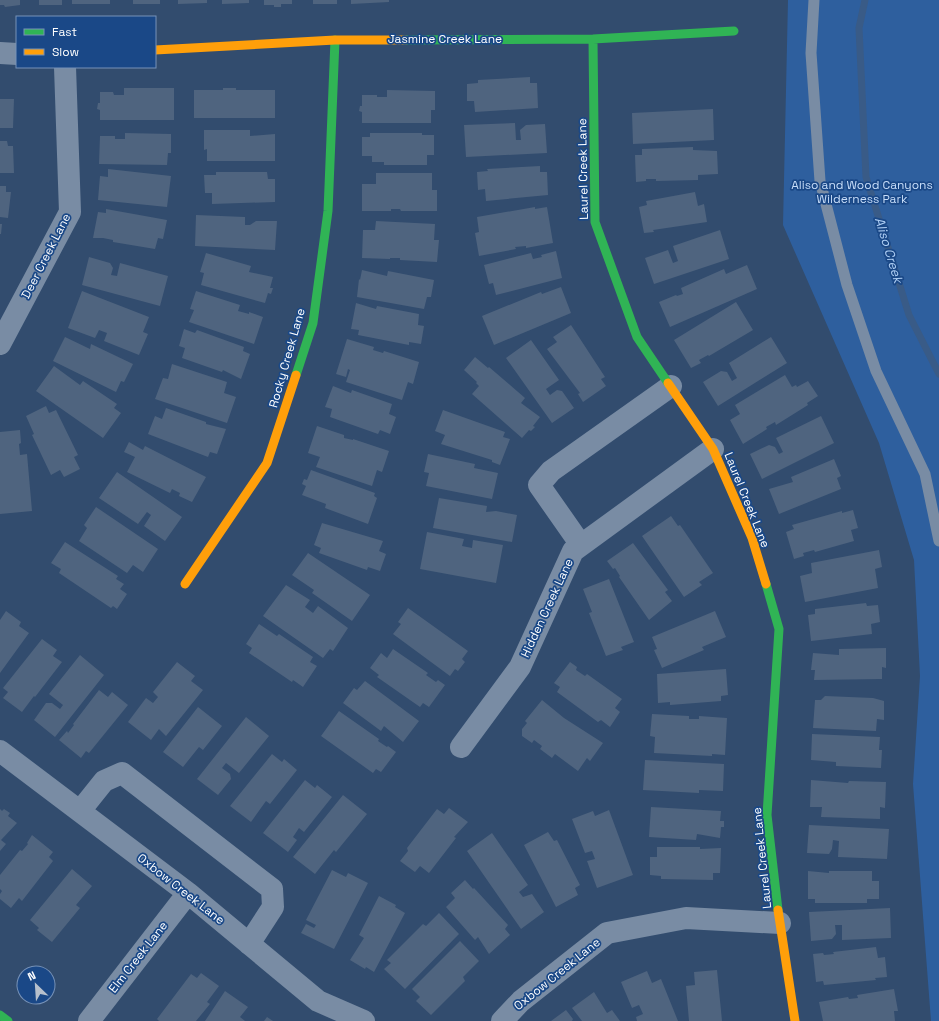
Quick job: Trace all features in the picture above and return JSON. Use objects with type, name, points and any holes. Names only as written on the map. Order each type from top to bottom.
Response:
[{"type":"street","name":"Jasmine Creek Lane","points":[[156,50],[335,40],[593,39],[734,31]]},
{"type":"street","name":"Laurel Creek Lane","points":[[593,39],[595,222],[637,337],[713,449],[752,538],[779,629],[767,816],[780,923],[796,1021]]},
{"type":"street","name":"Rocky Creek Lane","points":[[185,584],[267,463],[313,323],[328,211],[335,40]]},
{"type":"street","points":[[0,53],[16,54]]},
{"type":"street","name":"Deer Creek Lane","points":[[0,344],[70,212],[66,68]]},
{"type":"street","points":[[581,545],[539,485],[551,471],[670,386]]},
{"type":"street","name":"Hidden Creek Lane","points":[[461,747],[520,667],[573,551],[713,449]]},
{"type":"street","name":"Oxbow Creek Lane","points":[[0,751],[188,893],[318,1001],[364,1021]]},
{"type":"street","points":[[80,811],[104,781],[122,773],[266,884],[272,889],[273,907],[249,944]]},
{"type":"street","name":"Elm Creek Lane","points":[[89,1021],[188,893]]},
{"type":"street","name":"Oxbow Creek Lane","points":[[502,1021],[521,1000],[607,933],[686,918],[780,923]]},
{"type":"street","points":[[0,1015],[8,1021]]},
{"type":"lane","points":[[814,0],[811,53],[820,181],[847,285],[876,372],[925,474],[939,541]]},
{"type":"green space","name":"Aliso and Wood Canyons Wilderness Park","points":[[788,0],[939,0],[939,1021],[931,1021],[913,784],[920,676],[914,560],[879,443],[783,225]]},
{"type":"building","points":[[0,0],[20,0],[20,5],[5,7],[4,5],[0,5]]},
{"type":"building","points":[[39,0],[62,0],[62,5],[39,5]]},
{"type":"building","points":[[72,0],[110,0],[110,4],[72,4]]},
{"type":"building","points":[[133,0],[160,0],[160,4],[133,4]]},
{"type":"building","points":[[178,0],[207,0],[207,3],[178,4]]},
{"type":"building","points":[[222,0],[249,0],[249,3],[222,4]]},
{"type":"building","points":[[264,0],[292,0],[292,4],[281,4],[281,7],[274,7],[274,5],[264,5]]},
{"type":"building","points":[[313,0],[337,0],[337,4],[313,4]]},
{"type":"building","points":[[351,0],[389,0],[389,2],[351,4]]},
{"type":"building","points":[[530,77],[530,83],[537,83],[538,108],[475,112],[474,101],[467,101],[467,84],[478,83],[478,80]]},
{"type":"building","points":[[124,88],[174,88],[174,120],[100,120],[100,110],[97,109],[98,103],[100,103],[100,92],[113,92],[114,95],[124,95]]},
{"type":"building","points":[[223,88],[236,88],[236,90],[275,90],[275,118],[194,118],[194,90],[223,90]]},
{"type":"building","points":[[387,90],[435,91],[435,110],[431,110],[431,123],[362,123],[362,112],[359,111],[360,106],[362,106],[362,95],[387,97]]},
{"type":"building","points":[[0,99],[14,99],[13,128],[0,128]]},
{"type":"building","points":[[713,109],[714,140],[633,144],[632,113]]},
{"type":"building","points":[[515,123],[516,140],[521,140],[520,130],[526,125],[545,124],[547,153],[466,157],[464,125]]},
{"type":"building","points":[[204,130],[250,130],[250,136],[275,134],[275,161],[207,161],[207,149],[204,150]]},
{"type":"building","points":[[125,133],[171,134],[171,153],[168,153],[167,165],[99,164],[100,136],[115,136],[115,139],[125,139]]},
{"type":"building","points":[[370,133],[422,133],[422,135],[434,135],[434,155],[427,155],[427,165],[384,165],[384,162],[372,162],[372,156],[362,156],[362,137],[370,137]]},
{"type":"building","points":[[0,141],[7,141],[8,146],[13,146],[14,173],[0,173]]},
{"type":"building","points":[[693,147],[693,150],[717,151],[718,174],[698,175],[698,180],[656,181],[656,179],[646,179],[646,181],[636,182],[635,155],[642,155],[642,149]]},
{"type":"building","points":[[540,166],[540,172],[547,172],[548,195],[486,201],[485,189],[478,190],[477,172],[488,171],[487,169]]},
{"type":"building","points":[[108,169],[171,176],[167,207],[98,200],[100,176],[108,177]]},
{"type":"building","points":[[216,172],[267,172],[268,179],[275,179],[275,202],[212,204],[212,193],[205,193],[204,175],[216,175]]},
{"type":"building","points":[[376,173],[432,173],[432,190],[437,190],[437,211],[401,211],[400,209],[391,209],[391,211],[362,211],[362,184],[376,184]]},
{"type":"building","points":[[0,186],[6,186],[6,192],[11,192],[8,218],[0,217]]},
{"type":"building","points":[[695,192],[698,206],[704,204],[707,222],[653,230],[654,232],[644,233],[639,207],[647,205],[646,201]]},
{"type":"building","points":[[535,207],[535,209],[547,207],[553,243],[526,248],[526,246],[515,247],[516,249],[479,256],[475,233],[479,232],[477,217]]},
{"type":"building","points":[[106,209],[167,220],[163,239],[158,238],[155,249],[113,242],[113,240],[103,238],[93,238],[98,212],[106,213]]},
{"type":"building","points":[[196,215],[245,217],[245,225],[250,225],[256,221],[277,221],[275,250],[195,246]]},
{"type":"building","points":[[376,221],[435,224],[434,240],[439,240],[437,262],[400,260],[400,258],[362,258],[363,230],[375,230]]},
{"type":"building","points":[[0,224],[2,224],[1,234],[0,234]]},
{"type":"building","points":[[720,230],[729,259],[654,284],[645,258],[668,250],[673,263],[678,261],[673,246]]},
{"type":"building","points":[[556,251],[562,278],[496,295],[493,283],[489,284],[484,265],[531,253],[533,259]]},
{"type":"building","points":[[206,253],[251,266],[249,272],[273,277],[270,288],[273,288],[271,294],[268,293],[265,303],[201,285],[204,273],[200,272]]},
{"type":"building","points":[[89,257],[110,263],[113,268],[111,275],[117,276],[120,263],[168,276],[160,306],[82,285]]},
{"type":"building","points":[[747,265],[757,289],[670,327],[659,302],[676,295],[683,294],[681,288],[724,269],[726,274]]},
{"type":"building","points":[[362,270],[387,276],[388,271],[434,280],[431,297],[427,297],[424,309],[357,297],[359,279],[360,280]]},
{"type":"building","points":[[561,287],[571,313],[494,345],[482,316],[541,292],[542,294]]},
{"type":"building","points":[[82,291],[149,317],[143,332],[148,334],[139,355],[104,341],[107,333],[99,330],[95,338],[68,328]]},
{"type":"building","points":[[196,291],[240,305],[238,311],[249,314],[249,312],[263,317],[254,344],[189,322],[194,310],[190,309]]},
{"type":"building","points":[[736,302],[753,330],[709,356],[708,355],[699,360],[701,363],[691,368],[674,340]]},
{"type":"building","points":[[356,303],[376,309],[377,306],[419,314],[418,325],[424,326],[421,344],[409,342],[409,345],[358,335],[359,330],[351,329]]},
{"type":"building","points":[[571,325],[605,377],[601,379],[606,386],[583,402],[578,394],[580,393],[547,349],[557,342],[553,337]]},
{"type":"building","points":[[184,329],[195,333],[197,330],[244,347],[243,351],[250,354],[241,379],[223,370],[222,372],[182,358],[185,348],[179,346]]},
{"type":"building","points":[[65,337],[90,349],[91,344],[133,364],[124,382],[121,381],[116,392],[53,361]]},
{"type":"building","points":[[771,337],[787,363],[718,406],[703,382],[721,371],[727,372],[732,381],[737,378],[729,363]]},
{"type":"building","points":[[347,339],[374,347],[373,350],[383,353],[384,351],[419,362],[413,384],[408,382],[402,400],[346,382],[350,370],[348,369],[346,377],[336,374]]},
{"type":"building","points":[[531,340],[559,380],[546,389],[550,395],[557,390],[562,391],[574,408],[552,423],[506,358]]},
{"type":"building","points":[[475,357],[525,398],[521,403],[540,417],[533,426],[535,427],[531,431],[529,430],[522,438],[472,394],[479,386],[476,383],[477,382],[464,370]]},
{"type":"building","points":[[172,364],[227,382],[224,393],[236,397],[227,423],[155,399],[163,378],[168,379]]},
{"type":"building","points":[[54,366],[80,385],[83,381],[117,404],[114,408],[121,413],[103,438],[36,391]]},
{"type":"building","points":[[785,375],[792,387],[796,385],[797,387],[808,381],[818,396],[807,403],[808,405],[776,425],[775,422],[766,427],[767,429],[743,444],[730,420],[740,414],[735,405]]},
{"type":"building","points":[[333,386],[351,393],[352,390],[392,404],[389,414],[396,417],[390,434],[380,430],[378,434],[330,417],[332,409],[325,407]]},
{"type":"building","points":[[46,406],[49,413],[56,410],[78,455],[74,457],[80,469],[64,477],[60,470],[51,475],[32,435],[34,434],[26,416]]},
{"type":"building","points":[[166,408],[206,422],[206,424],[226,429],[217,454],[210,452],[208,457],[148,434],[155,416],[162,419]]},
{"type":"building","points":[[443,410],[505,432],[503,437],[510,439],[500,465],[492,462],[492,460],[441,444],[445,435],[435,431]]},
{"type":"building","points":[[821,416],[834,443],[762,479],[750,454],[769,445],[775,447],[779,454],[783,452],[776,438]]},
{"type":"building","points":[[317,426],[344,435],[344,438],[353,439],[389,451],[382,472],[377,470],[372,486],[316,467],[320,457],[308,453]]},
{"type":"building","points":[[20,430],[20,455],[27,454],[32,511],[0,514],[0,432]]},
{"type":"building","points":[[129,442],[143,450],[145,446],[206,477],[192,502],[179,496],[180,493],[172,489],[170,493],[127,472],[135,457],[124,452]]},
{"type":"building","points":[[428,454],[475,464],[474,468],[498,473],[492,499],[426,486],[429,473],[424,472]]},
{"type":"building","points":[[834,459],[841,476],[837,478],[841,489],[779,514],[769,489],[793,482],[791,477]]},
{"type":"building","points":[[311,470],[375,493],[374,496],[377,498],[368,524],[325,508],[326,504],[302,495],[306,486],[302,484],[304,479],[307,480]]},
{"type":"building","points":[[117,472],[182,517],[165,541],[144,526],[151,515],[147,512],[138,524],[99,498]]},
{"type":"building","points":[[439,498],[487,506],[486,512],[496,511],[517,515],[512,542],[433,528]]},
{"type":"building","points":[[96,507],[158,549],[143,572],[133,565],[127,573],[79,541],[87,528],[84,525]]},
{"type":"building","points":[[853,510],[858,528],[851,530],[854,541],[815,552],[814,550],[803,553],[804,556],[794,559],[786,532],[794,529],[792,525],[842,511],[842,513]]},
{"type":"building","points":[[671,516],[678,526],[680,525],[713,573],[699,582],[702,585],[684,597],[642,536]]},
{"type":"building","points":[[322,523],[383,541],[379,551],[386,554],[380,571],[368,567],[367,570],[319,553],[321,548],[314,545]]},
{"type":"building","points":[[427,532],[464,539],[462,546],[472,548],[473,540],[503,545],[496,583],[420,569]]},
{"type":"building","points":[[65,542],[118,576],[116,579],[124,584],[120,589],[127,594],[117,609],[113,606],[111,608],[59,573],[61,569],[51,563]]},
{"type":"building","points":[[633,543],[668,590],[665,592],[672,601],[649,620],[619,577],[620,576],[615,568],[613,569],[607,561]]},
{"type":"building","points":[[879,550],[882,567],[875,569],[878,588],[805,602],[800,576],[812,573],[811,563]]},
{"type":"building","points":[[308,553],[370,595],[352,621],[312,593],[314,590],[292,575]]},
{"type":"building","points":[[609,579],[634,642],[621,647],[623,650],[606,656],[589,613],[592,612],[583,589]]},
{"type":"building","points":[[286,585],[310,600],[305,607],[313,613],[318,606],[348,628],[333,651],[330,649],[323,658],[263,616]]},
{"type":"building","points":[[866,603],[867,606],[878,605],[880,622],[871,624],[872,634],[811,641],[808,615],[815,614],[815,609]]},
{"type":"building","points":[[408,608],[468,651],[462,659],[465,662],[458,671],[455,669],[450,676],[393,634],[401,624],[398,622]]},
{"type":"building","points":[[6,611],[21,622],[19,626],[29,633],[0,673],[0,620]]},
{"type":"building","points":[[715,611],[726,637],[702,647],[704,650],[662,668],[654,650],[657,649],[652,637]]},
{"type":"building","points":[[259,624],[277,636],[279,634],[313,657],[310,662],[317,666],[303,687],[293,680],[292,682],[249,653],[252,648],[246,644]]},
{"type":"building","points":[[42,639],[57,650],[53,656],[62,662],[22,712],[3,698],[8,692],[3,688]]},
{"type":"building","points":[[886,648],[886,668],[882,667],[882,679],[814,680],[815,670],[811,670],[813,653],[839,655],[839,649]]},
{"type":"building","points":[[393,649],[428,673],[426,675],[436,682],[438,680],[445,685],[429,707],[423,703],[420,707],[377,677],[379,675],[370,668],[381,653],[387,658]]},
{"type":"building","points":[[80,655],[104,675],[55,737],[34,720],[46,703],[52,703],[60,709],[63,705],[49,694]]},
{"type":"building","points":[[177,662],[195,676],[191,681],[203,690],[166,736],[159,729],[151,740],[128,722],[146,698],[153,703],[158,697],[153,692]]},
{"type":"building","points":[[570,662],[577,667],[576,670],[585,676],[587,674],[622,699],[615,708],[620,712],[610,727],[601,720],[598,722],[557,692],[560,687],[554,683]]},
{"type":"building","points":[[726,669],[728,695],[721,696],[721,701],[670,705],[670,702],[658,703],[657,674]]},
{"type":"building","points":[[365,681],[419,721],[403,742],[384,726],[381,731],[343,703],[354,688],[357,690]]},
{"type":"building","points":[[99,690],[108,697],[112,692],[128,705],[89,753],[86,751],[81,758],[59,740],[67,731],[68,733],[74,725],[73,724]]},
{"type":"building","points":[[825,696],[873,698],[884,701],[884,720],[877,719],[876,731],[813,728],[815,700],[821,700]]},
{"type":"building","points":[[542,700],[564,718],[603,743],[590,761],[587,758],[578,771],[555,754],[552,758],[540,749],[542,746],[534,740],[532,743],[522,736],[522,729],[527,723],[525,721]]},
{"type":"building","points":[[198,707],[222,726],[203,750],[199,747],[183,767],[163,752]]},
{"type":"building","points":[[339,711],[379,739],[378,741],[396,752],[381,772],[376,769],[373,773],[321,736]]},
{"type":"building","points":[[652,714],[689,716],[689,719],[699,719],[699,716],[727,718],[725,755],[712,754],[712,756],[654,753],[655,737],[650,736]]},
{"type":"building","points":[[246,717],[269,736],[239,773],[226,763],[222,768],[230,774],[231,779],[218,795],[197,779]]},
{"type":"building","points":[[812,734],[880,737],[879,750],[882,750],[881,768],[836,766],[836,762],[811,760]]},
{"type":"building","points":[[272,754],[282,762],[284,759],[297,770],[270,804],[266,801],[251,822],[230,806]]},
{"type":"building","points":[[645,760],[724,764],[723,791],[699,790],[699,793],[643,790]]},
{"type":"building","points":[[305,780],[315,788],[317,785],[332,797],[304,832],[299,828],[293,837],[297,840],[288,852],[263,833]]},
{"type":"building","points":[[811,780],[848,783],[849,781],[886,782],[885,808],[880,807],[880,819],[821,817],[822,807],[810,807]]},
{"type":"building","points":[[343,795],[367,814],[336,852],[334,850],[315,874],[293,857]]},
{"type":"building","points":[[651,807],[721,811],[720,821],[724,821],[724,827],[721,827],[720,838],[697,834],[696,840],[649,837]]},
{"type":"building","points":[[449,808],[468,822],[454,837],[456,838],[429,873],[420,866],[415,872],[400,861],[408,851],[407,848],[437,809],[444,814]]},
{"type":"building","points":[[0,809],[2,811],[4,809],[10,813],[8,816],[17,823],[1,840],[6,844],[0,851]]},
{"type":"building","points":[[609,810],[633,875],[597,888],[587,861],[595,859],[592,851],[585,853],[572,819],[593,811],[595,816]]},
{"type":"building","points":[[809,825],[889,829],[887,859],[838,857],[839,841],[833,840],[832,849],[829,854],[807,853]]},
{"type":"building","points":[[548,832],[554,841],[557,840],[580,885],[575,888],[578,895],[556,907],[524,845]]},
{"type":"building","points":[[492,833],[528,885],[519,892],[523,897],[532,894],[544,912],[521,929],[467,851]]},
{"type":"building","points":[[32,835],[53,852],[49,857],[53,861],[22,901],[19,898],[11,908],[0,899],[0,894],[2,891],[0,889],[0,875],[20,850],[22,851],[28,844],[27,843]]},
{"type":"building","points":[[657,847],[700,847],[700,849],[721,848],[720,873],[713,873],[713,880],[661,879],[661,876],[650,875],[650,857],[657,857]]},
{"type":"building","points":[[72,869],[92,886],[76,905],[80,908],[52,942],[37,930],[39,928],[30,920]]},
{"type":"building","points":[[332,870],[346,877],[348,873],[368,883],[334,949],[301,933],[306,924],[314,928],[316,925],[306,920]]},
{"type":"building","points":[[808,871],[829,873],[829,871],[872,871],[872,881],[879,881],[879,899],[867,899],[867,903],[815,903],[815,899],[808,899]]},
{"type":"building","points":[[465,880],[508,925],[505,929],[510,935],[489,954],[478,937],[475,940],[446,907],[455,898],[451,893]]},
{"type":"building","points":[[379,896],[396,905],[395,907],[405,913],[374,972],[366,967],[365,969],[350,960],[364,938],[359,935]]},
{"type":"building","points":[[890,908],[891,938],[842,940],[842,925],[835,925],[836,934],[832,939],[811,941],[809,912]]},
{"type":"building","points":[[439,913],[459,934],[405,989],[384,969],[391,963],[387,960],[423,924],[426,926]]},
{"type":"building","points":[[460,941],[479,961],[463,977],[465,981],[431,1015],[416,1001],[420,997],[412,989]]},
{"type":"building","points":[[876,947],[878,958],[885,957],[887,977],[875,978],[876,980],[824,985],[823,981],[816,982],[813,954],[834,954],[833,952]]},
{"type":"building","points":[[717,970],[722,1021],[689,1021],[686,986],[695,985],[694,972]]},
{"type":"building","points":[[647,971],[652,983],[661,979],[678,1021],[637,1021],[636,1017],[643,1014],[639,1005],[632,1008],[621,982]]},
{"type":"building","points":[[201,973],[219,986],[207,1002],[210,1004],[196,1021],[159,1021],[157,1019],[191,974],[197,978]]},
{"type":"building","points":[[894,989],[898,1011],[894,1011],[895,1021],[823,1021],[819,1002],[848,997],[849,999],[858,998],[857,995]]},
{"type":"building","points":[[225,991],[248,1007],[240,1017],[245,1021],[205,1021]]},
{"type":"building","points":[[594,992],[607,1013],[612,1010],[620,1021],[582,1021],[572,1008]]},
{"type":"building","points":[[566,1010],[573,1019],[572,1021],[551,1021]]},
{"type":"building","points":[[267,1017],[273,1021],[264,1021]]},
{"type":"waterway","name":"Aliso Creek","points":[[865,0],[859,28],[866,177],[909,315],[939,374]]},
{"type":"traffic: fast","points":[[405,40],[593,39],[734,31]]},
{"type":"traffic: fast","points":[[593,39],[595,222],[637,337],[668,383]]},
{"type":"traffic: fast","points":[[296,375],[313,323],[328,211],[335,40]]},
{"type":"traffic: fast","points":[[766,584],[779,629],[767,815],[778,910]]},
{"type":"traffic: fast","points":[[0,1015],[8,1021]]},
{"type":"traffic: slow","points":[[156,50],[335,40],[405,40]]},
{"type":"traffic: slow","points":[[185,584],[267,463],[296,375]]},
{"type":"traffic: slow","points":[[668,383],[713,449],[752,538],[766,584]]},
{"type":"traffic: slow","points":[[778,910],[795,1021]]}]
